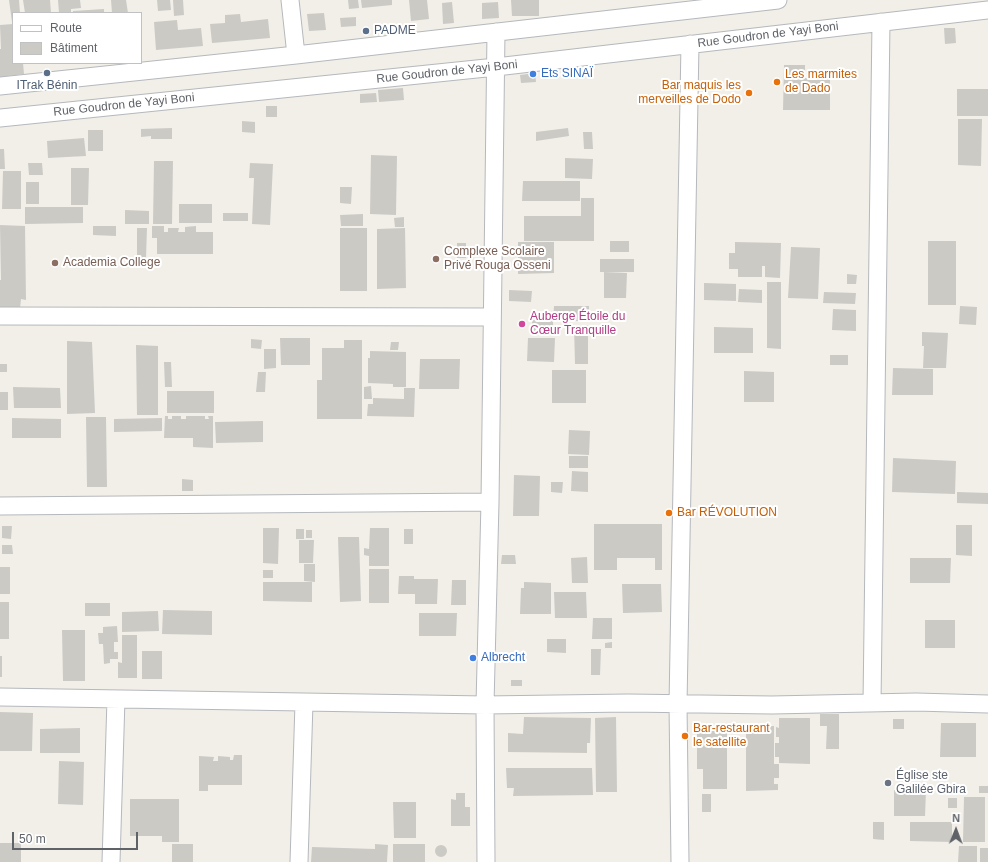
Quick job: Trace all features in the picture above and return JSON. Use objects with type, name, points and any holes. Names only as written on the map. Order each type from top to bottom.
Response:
[{"type":"street","points":[[290,0],[296,55]]},
{"type":"street","points":[[0,86],[296,55],[778,0]]},
{"type":"street","name":"Rue Goudron de Yayi Boni","points":[[0,118],[496,67],[988,10]]},
{"type":"street","points":[[872,703],[881,22]]},
{"type":"street","points":[[486,862],[485,705],[490,502],[491,317],[496,32]]},
{"type":"street","points":[[680,862],[678,704],[690,44]]},
{"type":"street","points":[[0,316],[491,317]]},
{"type":"street","points":[[0,506],[490,502]]},
{"type":"street","points":[[0,697],[485,705],[772,705],[916,702],[988,704]]},
{"type":"street","points":[[111,862],[116,699]]},
{"type":"street","points":[[299,862],[304,703]]},
{"type":"building","points":[[9,0],[19,0],[20,12],[12,12],[12,22]]},
{"type":"building","points":[[23,0],[50,0],[51,12],[25,12]]},
{"type":"building","points":[[58,0],[80,0],[81,8],[71,9],[71,12],[59,12]]},
{"type":"building","points":[[111,0],[126,0],[128,12],[112,12]]},
{"type":"building","points":[[157,0],[170,0],[171,10],[158,11]]},
{"type":"building","points":[[173,0],[183,0],[184,15],[174,16]]},
{"type":"building","points":[[348,0],[358,0],[359,8],[349,9]]},
{"type":"building","points":[[361,0],[392,0],[392,5],[362,8]]},
{"type":"building","points":[[409,0],[427,0],[429,19],[411,21]]},
{"type":"building","points":[[511,0],[539,0],[539,16],[512,16]]},
{"type":"building","points":[[452,2],[454,23],[443,24],[442,3]]},
{"type":"building","points":[[498,2],[499,18],[482,19],[482,3]]},
{"type":"building","points":[[104,9],[104,12],[73,11]]},
{"type":"building","points":[[324,13],[326,30],[309,31],[307,14]]},
{"type":"building","points":[[240,14],[241,22],[268,19],[270,38],[212,43],[210,24],[225,23],[225,15]]},
{"type":"building","points":[[356,17],[356,26],[341,27],[340,18]]},
{"type":"building","points":[[177,20],[178,30],[201,28],[203,46],[156,50],[154,22]]},
{"type":"building","points":[[12,24],[12,64],[23,64],[24,74],[0,77],[0,25]]},
{"type":"building","points":[[944,28],[955,28],[956,43],[945,44]]},
{"type":"building","points":[[784,65],[805,65],[805,78],[830,78],[830,110],[783,110]]},
{"type":"building","points":[[571,67],[578,67],[578,75],[571,75]]},
{"type":"building","points":[[584,67],[592,67],[593,75],[584,76]]},
{"type":"building","points":[[535,73],[536,82],[521,83],[520,75]]},
{"type":"building","points":[[403,88],[404,100],[379,102],[378,90]]},
{"type":"building","points":[[957,89],[988,89],[988,116],[957,116]]},
{"type":"building","points":[[376,93],[377,102],[360,103],[360,94]]},
{"type":"building","points":[[266,106],[277,106],[277,117],[266,117]]},
{"type":"building","points":[[958,119],[982,119],[981,166],[958,165]]},
{"type":"building","points":[[242,121],[255,122],[255,133],[242,132]]},
{"type":"building","points":[[172,128],[172,139],[151,139],[151,136],[141,137],[141,129]]},
{"type":"building","points":[[568,128],[569,136],[536,141],[536,132]]},
{"type":"building","points":[[88,130],[103,130],[103,151],[88,151]]},
{"type":"building","points":[[583,132],[592,132],[593,149],[584,149]]},
{"type":"building","points":[[84,138],[86,156],[48,158],[47,141]]},
{"type":"building","points":[[0,149],[4,149],[5,169],[0,169]]},
{"type":"building","points":[[371,155],[397,156],[396,215],[370,214]]},
{"type":"building","points":[[565,158],[593,159],[592,179],[565,178]]},
{"type":"building","points":[[154,161],[173,161],[172,224],[153,224]]},
{"type":"building","points":[[28,163],[42,163],[43,175],[29,175]]},
{"type":"building","points":[[250,163],[273,164],[270,225],[252,224],[254,178],[249,178]]},
{"type":"building","points":[[71,168],[89,168],[88,205],[71,205]]},
{"type":"building","points":[[3,171],[21,171],[21,209],[2,209]]},
{"type":"building","points":[[523,181],[580,181],[580,201],[522,201]]},
{"type":"building","points":[[26,182],[39,182],[39,204],[26,204]]},
{"type":"building","points":[[340,187],[352,187],[351,204],[340,203]]},
{"type":"building","points":[[581,198],[594,198],[594,241],[524,241],[524,216],[581,216]]},
{"type":"building","points":[[179,204],[212,204],[212,223],[179,223]]},
{"type":"building","points":[[25,207],[83,207],[83,223],[25,224]]},
{"type":"building","points":[[125,210],[149,211],[149,224],[125,224]]},
{"type":"building","points":[[223,213],[248,213],[248,221],[223,221]]},
{"type":"building","points":[[363,214],[363,226],[341,226],[340,215]]},
{"type":"building","points":[[404,217],[404,227],[395,227],[394,218]]},
{"type":"building","points":[[0,225],[25,226],[26,300],[21,299],[20,308],[0,308]]},
{"type":"building","points":[[93,226],[116,226],[116,236],[93,235]]},
{"type":"building","points":[[152,226],[164,226],[164,232],[168,232],[168,228],[179,228],[178,232],[185,232],[185,227],[196,226],[196,232],[213,232],[213,254],[157,254],[157,238],[152,238]]},
{"type":"building","points":[[137,228],[147,228],[146,258],[137,258]]},
{"type":"building","points":[[340,228],[367,228],[367,291],[340,291]]},
{"type":"building","points":[[405,228],[406,288],[377,289],[377,229]]},
{"type":"building","points":[[610,241],[629,241],[629,252],[610,252]]},
{"type":"building","points":[[928,241],[956,241],[956,305],[928,305]]},
{"type":"building","points":[[518,242],[554,242],[554,273],[518,274]]},
{"type":"building","points":[[735,242],[781,243],[780,278],[765,277],[765,266],[762,266],[762,277],[738,277],[738,269],[729,269],[729,253],[735,253]]},
{"type":"building","points":[[457,243],[466,243],[466,258],[457,258]]},
{"type":"building","points":[[791,247],[820,248],[818,299],[788,298]]},
{"type":"building","points":[[600,259],[634,259],[634,272],[600,272]]},
{"type":"building","points":[[604,272],[627,273],[626,298],[604,298]]},
{"type":"building","points":[[847,274],[857,275],[856,284],[847,284]]},
{"type":"building","points":[[767,282],[781,282],[781,349],[767,348]]},
{"type":"building","points":[[704,283],[736,284],[736,301],[704,300]]},
{"type":"building","points":[[739,289],[762,290],[762,303],[738,302]]},
{"type":"building","points":[[509,290],[532,291],[531,302],[509,301]]},
{"type":"building","points":[[824,292],[856,293],[855,304],[823,303]]},
{"type":"building","points":[[554,306],[589,306],[589,321],[553,321]]},
{"type":"building","points":[[960,306],[977,307],[976,325],[959,324]]},
{"type":"building","points":[[833,309],[856,310],[856,331],[832,330]]},
{"type":"building","points":[[532,320],[553,321],[553,332],[532,331]]},
{"type":"building","points":[[588,325],[588,364],[575,364],[574,326]]},
{"type":"building","points":[[714,327],[753,328],[753,353],[714,353]]},
{"type":"building","points":[[922,332],[948,333],[946,368],[923,368],[924,346],[922,346]]},
{"type":"building","points":[[280,338],[310,338],[310,365],[281,365]]},
{"type":"building","points":[[528,338],[555,338],[554,362],[527,361]]},
{"type":"building","points":[[251,339],[262,340],[261,349],[251,348]]},
{"type":"building","points":[[344,340],[362,340],[362,419],[317,419],[317,380],[322,380],[322,348],[344,348]]},
{"type":"building","points":[[67,341],[92,342],[95,413],[67,414]]},
{"type":"building","points":[[391,342],[399,342],[398,350],[390,350]]},
{"type":"building","points":[[136,345],[158,346],[158,415],[137,415]]},
{"type":"building","points":[[264,349],[276,349],[276,368],[264,369]]},
{"type":"building","points":[[370,351],[406,352],[406,387],[393,387],[393,384],[368,383],[368,358],[370,358]]},
{"type":"building","points":[[830,355],[848,355],[848,365],[830,365]]},
{"type":"building","points":[[420,359],[460,359],[459,389],[419,389]]},
{"type":"building","points":[[164,362],[171,362],[172,387],[165,387]]},
{"type":"building","points":[[0,364],[7,364],[7,372],[0,372]]},
{"type":"building","points":[[893,368],[933,369],[933,395],[892,395]]},
{"type":"building","points":[[552,370],[586,370],[586,403],[552,403]]},
{"type":"building","points":[[744,371],[774,372],[774,402],[744,402]]},
{"type":"building","points":[[258,372],[266,372],[265,392],[256,392]]},
{"type":"building","points":[[371,386],[372,399],[364,399],[364,387]]},
{"type":"building","points":[[13,387],[60,388],[61,408],[14,408]]},
{"type":"building","points":[[404,388],[415,388],[414,417],[367,416],[368,404],[373,404],[373,398],[404,399]]},
{"type":"building","points":[[167,391],[214,391],[214,413],[167,413]]},
{"type":"building","points":[[0,392],[8,392],[8,410],[0,410]]},
{"type":"building","points":[[165,416],[168,416],[168,419],[172,419],[172,416],[181,416],[181,419],[186,419],[186,416],[205,416],[205,419],[209,419],[208,416],[213,416],[213,448],[193,447],[193,438],[164,438]]},
{"type":"building","points":[[86,417],[106,417],[107,487],[87,487]]},
{"type":"building","points":[[12,418],[61,419],[61,438],[12,438]]},
{"type":"building","points":[[162,418],[162,431],[114,432],[114,419]]},
{"type":"building","points":[[263,421],[263,442],[216,443],[215,422]]},
{"type":"building","points":[[569,430],[590,431],[589,455],[568,454]]},
{"type":"building","points":[[569,456],[588,456],[588,468],[569,468]]},
{"type":"building","points":[[893,458],[956,461],[955,494],[892,492]]},
{"type":"building","points":[[572,471],[588,472],[588,492],[571,491]]},
{"type":"building","points":[[514,475],[540,476],[539,516],[513,516]]},
{"type":"building","points":[[182,479],[193,480],[193,491],[182,491]]},
{"type":"building","points":[[551,482],[563,482],[562,493],[551,492]]},
{"type":"building","points":[[957,492],[988,493],[988,504],[957,503]]},
{"type":"building","points":[[594,524],[662,524],[662,570],[655,570],[655,558],[617,558],[617,570],[594,570]]},
{"type":"building","points":[[956,525],[972,525],[972,556],[956,555]]},
{"type":"building","points":[[2,526],[12,526],[11,539],[2,538]]},
{"type":"building","points":[[263,528],[279,528],[278,564],[263,563]]},
{"type":"building","points":[[370,528],[389,528],[389,566],[369,566],[369,556],[364,555],[364,548],[369,549]]},
{"type":"building","points":[[296,529],[304,529],[304,539],[296,539]]},
{"type":"building","points":[[404,529],[413,529],[413,544],[404,544]]},
{"type":"building","points":[[306,530],[312,530],[312,538],[306,538]]},
{"type":"building","points":[[338,537],[359,537],[361,601],[340,602]]},
{"type":"building","points":[[299,540],[314,540],[313,563],[299,563]]},
{"type":"building","points":[[2,545],[12,545],[13,554],[2,554]]},
{"type":"building","points":[[502,555],[515,555],[516,564],[501,564]]},
{"type":"building","points":[[587,557],[588,583],[572,583],[571,558]]},
{"type":"building","points":[[910,558],[951,558],[950,583],[910,583]]},
{"type":"building","points":[[304,564],[315,564],[315,582],[304,581]]},
{"type":"building","points":[[0,567],[10,567],[10,594],[0,594]]},
{"type":"building","points":[[369,569],[389,569],[389,603],[369,603]]},
{"type":"building","points":[[263,570],[273,570],[273,578],[263,578]]},
{"type":"building","points":[[399,576],[414,576],[414,579],[438,579],[437,604],[415,604],[415,594],[398,594]]},
{"type":"building","points":[[452,580],[466,580],[466,605],[451,605]]},
{"type":"building","points":[[263,582],[312,582],[312,602],[263,601]]},
{"type":"building","points":[[524,582],[551,583],[551,614],[520,614],[521,588],[524,588]]},
{"type":"building","points":[[622,584],[661,584],[662,612],[623,613]]},
{"type":"building","points":[[554,592],[586,592],[587,618],[555,618]]},
{"type":"building","points":[[0,602],[9,602],[9,639],[0,639]]},
{"type":"building","points":[[85,603],[110,603],[110,616],[85,616]]},
{"type":"building","points":[[163,610],[212,611],[212,635],[162,634]]},
{"type":"building","points":[[158,611],[159,631],[122,632],[122,612]]},
{"type":"building","points":[[419,613],[457,613],[456,636],[419,636]]},
{"type":"building","points":[[593,618],[612,618],[612,639],[592,639]]},
{"type":"building","points":[[925,620],[955,620],[955,648],[925,648]]},
{"type":"building","points":[[117,626],[118,642],[114,642],[114,652],[118,652],[118,659],[110,659],[110,663],[104,664],[103,644],[99,644],[98,633],[103,633],[103,627]]},
{"type":"building","points":[[62,630],[85,630],[85,681],[63,681]]},
{"type":"building","points":[[122,635],[137,635],[137,678],[118,678],[118,662],[122,663]]},
{"type":"building","points":[[547,639],[566,639],[566,653],[547,652]]},
{"type":"building","points":[[612,642],[612,648],[605,648],[605,643]]},
{"type":"building","points":[[591,649],[601,649],[600,675],[591,675]]},
{"type":"building","points":[[142,651],[162,651],[162,679],[142,679]]},
{"type":"building","points":[[0,656],[2,656],[2,677],[0,677]]},
{"type":"building","points":[[511,680],[522,680],[522,686],[511,686]]},
{"type":"building","points":[[0,712],[33,713],[32,751],[0,751]]},
{"type":"building","points":[[820,714],[839,714],[839,749],[826,749],[827,726],[820,726]]},
{"type":"building","points":[[524,717],[591,718],[590,743],[587,743],[587,753],[508,752],[508,733],[523,734]]},
{"type":"building","points":[[616,717],[617,792],[596,792],[595,718]]},
{"type":"building","points":[[779,718],[810,718],[810,764],[779,763],[779,757],[775,757],[775,743],[779,743],[779,737],[776,737],[776,727],[779,728]]},
{"type":"building","points":[[893,719],[904,719],[904,729],[893,729]]},
{"type":"building","points":[[941,723],[976,723],[976,757],[940,757]]},
{"type":"building","points":[[746,726],[774,726],[774,764],[779,764],[779,778],[774,778],[774,784],[778,784],[778,790],[746,791]]},
{"type":"building","points":[[80,728],[80,753],[40,753],[40,729]]},
{"type":"building","points":[[697,728],[727,728],[727,789],[703,789],[703,769],[697,769],[697,743],[702,743],[702,737],[697,737]]},
{"type":"building","points":[[234,755],[242,755],[242,785],[208,785],[208,791],[199,791],[199,756],[214,757],[213,761],[218,761],[218,756],[230,757],[230,760],[233,760]]},
{"type":"building","points":[[59,761],[84,762],[83,805],[58,804]]},
{"type":"building","points":[[506,768],[592,768],[593,795],[513,796],[514,788],[507,788]]},
{"type":"building","points":[[979,786],[988,786],[988,793],[979,793]]},
{"type":"building","points":[[894,790],[926,790],[925,816],[894,816]]},
{"type":"building","points":[[456,793],[465,793],[465,807],[470,807],[470,826],[451,826],[451,799],[456,800]]},
{"type":"building","points":[[702,794],[711,794],[711,812],[702,812]]},
{"type":"building","points":[[964,797],[985,797],[985,842],[963,842]]},
{"type":"building","points":[[948,798],[957,798],[957,808],[948,808]]},
{"type":"building","points":[[130,799],[179,799],[179,842],[162,842],[162,836],[130,836]]},
{"type":"building","points":[[393,802],[416,802],[416,838],[394,838]]},
{"type":"building","points":[[873,822],[884,822],[884,840],[873,839]]},
{"type":"building","points":[[910,822],[952,822],[952,842],[910,841]]},
{"type":"building","points":[[0,843],[21,843],[21,862],[0,862]]},
{"type":"building","points":[[172,844],[193,844],[193,862],[172,862]]},
{"type":"building","points":[[375,844],[388,845],[387,862],[311,862],[312,847],[375,849]]},
{"type":"building","points":[[393,844],[425,844],[425,862],[393,862]]},
{"type":"building","points":[[443,845],[446,846],[446,856],[439,857],[436,856],[435,849],[436,846]]},
{"type":"building","points":[[959,846],[977,846],[977,862],[958,862]]},
{"type":"building","points":[[980,848],[988,848],[988,862],[980,862]]},
{"type":"place","name":"PADME","points":[[366,31]]},
{"type":"place","name":"ITrak Bénin","points":[[47,73]]},
{"type":"place","name":"Ets SINAÏ","points":[[533,74]]},
{"type":"place","name":"Les marmites de Dado","points":[[777,82]]},
{"type":"place","name":"Bar maquis les merveilles de Dodo","points":[[749,93]]},
{"type":"place","name":"Complexe Scolaire Privé Rouga Osseni","points":[[436,259]]},
{"type":"place","name":"Academia College","points":[[55,263]]},
{"type":"place","name":"Auberge Étoile du Cœur Tranquille","points":[[522,324]]},
{"type":"place","name":"Bar RÉVOLUTION","points":[[669,513]]},
{"type":"place","name":"Albrecht","points":[[473,658]]},
{"type":"place","name":"Bar-restaurant le satellite","points":[[685,736]]},
{"type":"place","name":"Église ste Galilée Gbira","points":[[888,783]]}]
